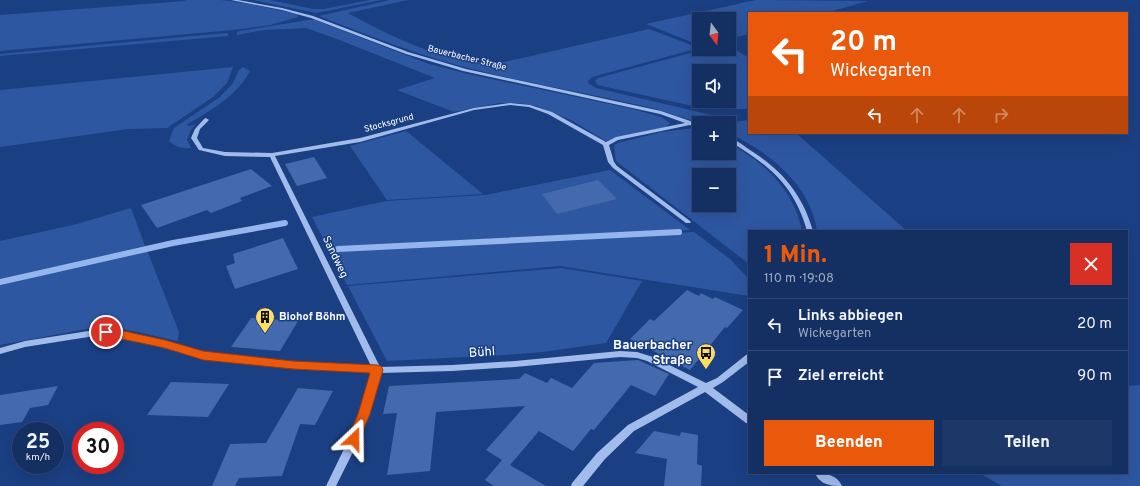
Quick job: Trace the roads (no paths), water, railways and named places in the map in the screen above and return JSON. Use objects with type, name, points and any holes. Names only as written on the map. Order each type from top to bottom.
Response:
[{"type":"street","name":"Bauerbacher Straße","points":[[233,0],[275,7],[312,17],[407,53],[465,70],[628,105],[661,113],[691,123]]},
{"type":"street","name":"Stocksgrund","points":[[206,120],[198,129],[194,138],[201,149],[225,154],[272,155],[360,140],[474,109],[510,104],[530,106],[550,113],[606,144]]},
{"type":"street","points":[[688,222],[615,167],[611,162],[606,144],[616,139],[691,123]]},
{"type":"street","points":[[736,143],[762,160],[783,178],[802,205],[810,230]]},
{"type":"street","name":"Sandweg","points":[[272,155],[377,370]]},
{"type":"street","name":"Bühl","points":[[0,351],[40,341],[101,332],[124,334],[203,356],[293,365],[377,370],[483,367],[627,354],[650,359],[707,388],[748,419]]},
{"type":"street","points":[[576,486],[601,456],[631,428],[668,407],[707,388],[720,380],[748,358]]},
{"type":"street","points":[[330,486],[348,452],[364,414],[377,370]]},
{"type":"street","points":[[821,474],[837,486]]},
{"type":"waterway","points":[[0,282],[173,243],[285,223]]},
{"type":"waterway","points":[[338,249],[679,232]]},
{"type":"place","name":"Biohof Böhm","points":[[265,334]]},
{"type":"place","name":"Bauerbacher Straße","points":[[706,370]]}]
